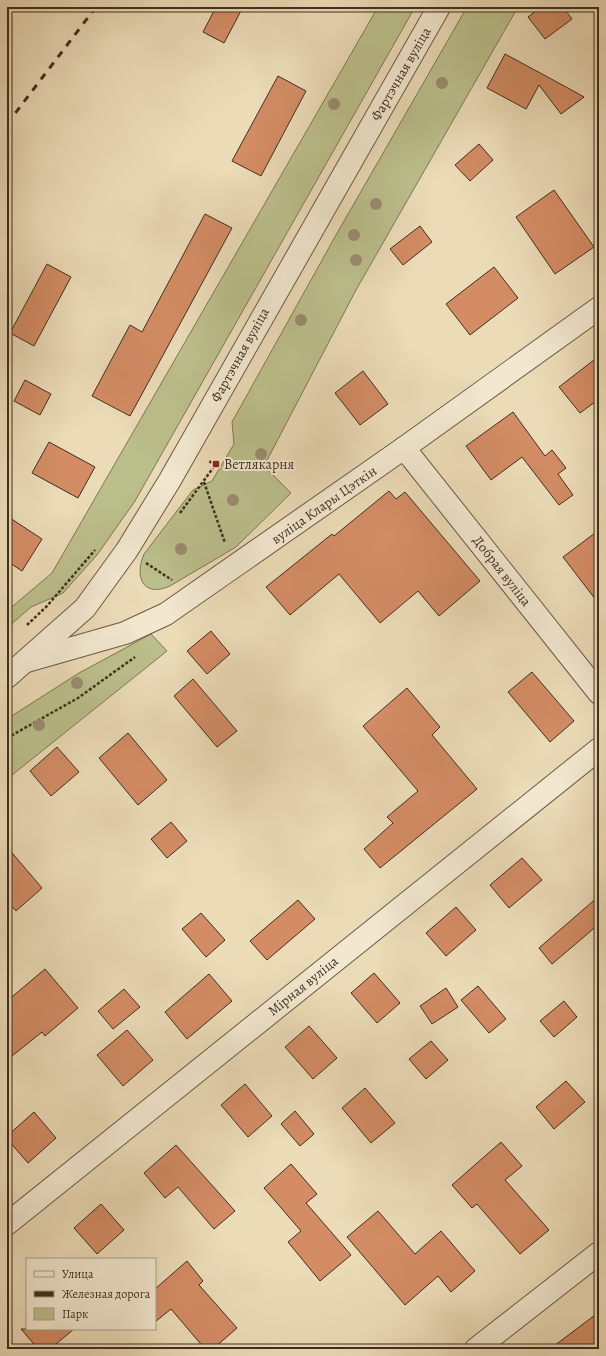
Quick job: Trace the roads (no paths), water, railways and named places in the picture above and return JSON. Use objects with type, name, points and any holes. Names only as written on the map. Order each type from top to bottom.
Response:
[{"type":"street","name":"Фартэчная вуліца","points":[[7,677],[85,608],[127,550],[173,474],[439,7]]},
{"type":"street","name":"вуліца Клары Цэткін","points":[[27,660],[125,633],[166,614],[404,448],[599,308]]},
{"type":"street","name":"Добрая вуліца","points":[[404,448],[599,693]]},
{"type":"street","name":"Мірная вуліца","points":[[7,1224],[599,749]]},
{"type":"street","points":[[476,1349],[599,1253]]},
{"type":"railway","points":[[7,124],[96,7]]},
{"type":"place","name":"Ветлякарня","points":[[216,464]]}]
